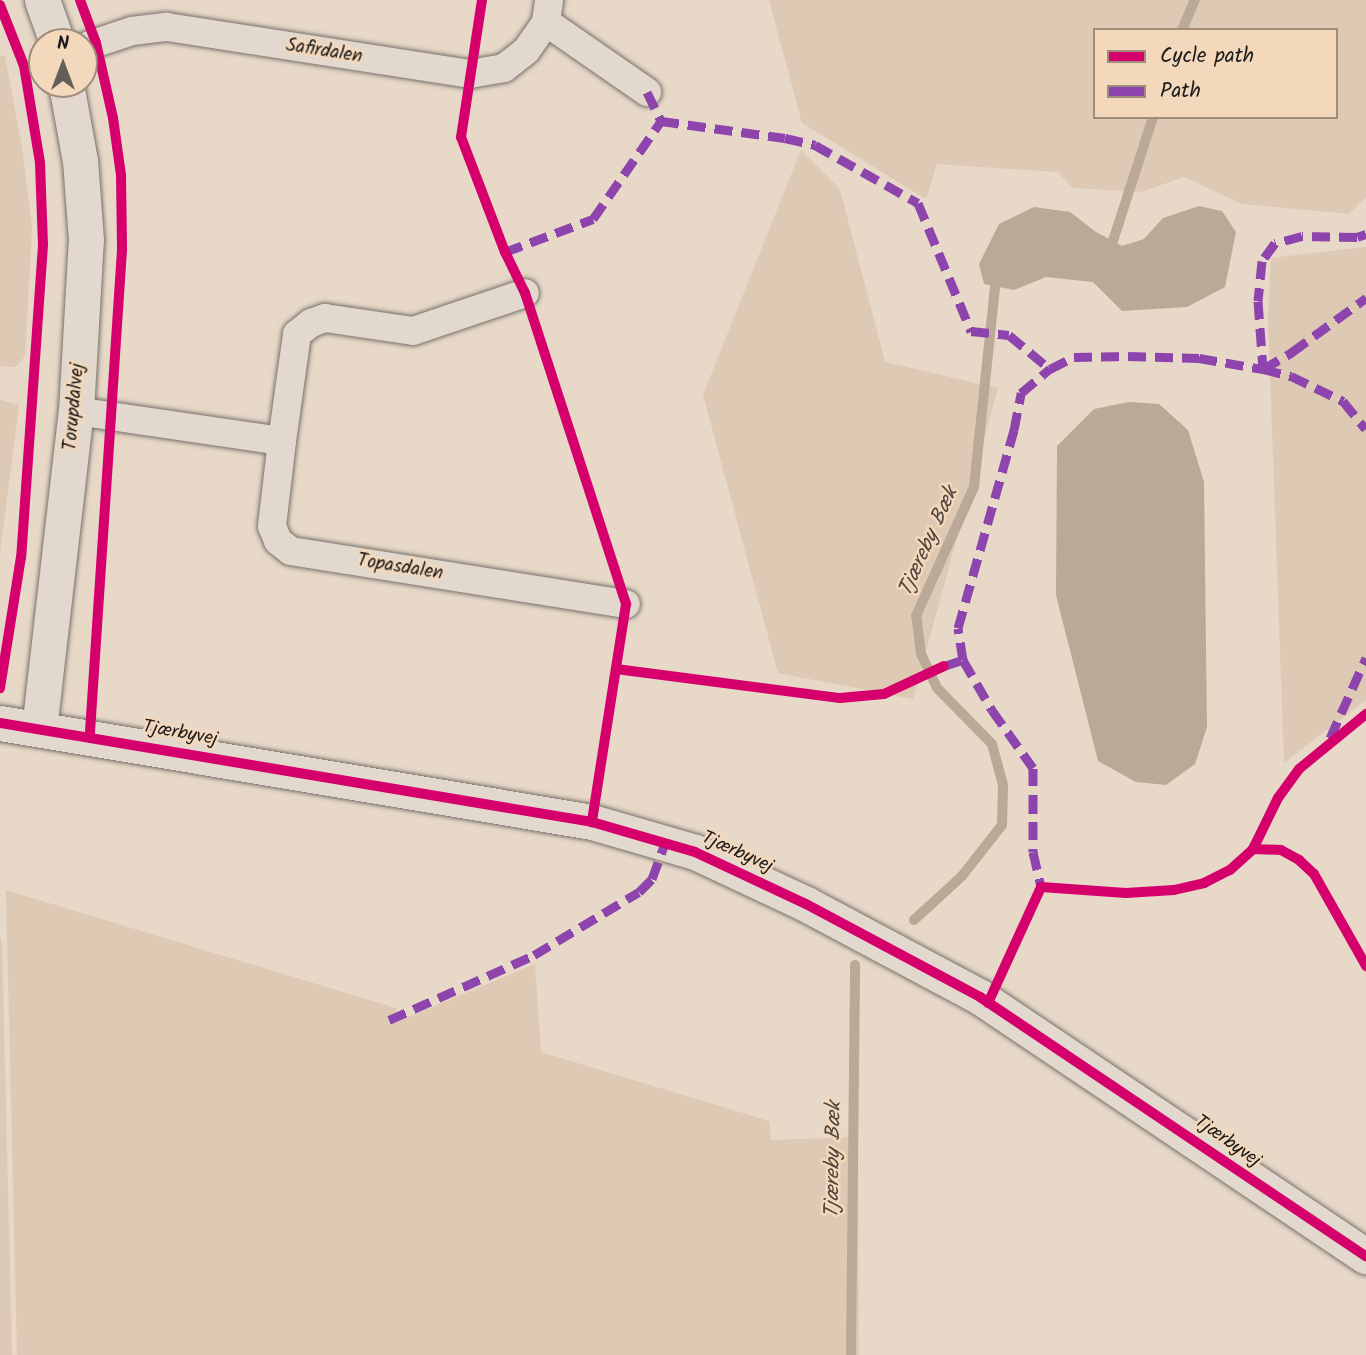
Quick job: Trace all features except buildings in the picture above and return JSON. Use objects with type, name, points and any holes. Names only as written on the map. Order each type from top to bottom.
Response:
[{"type":"street","points":[[42,0],[52,28]]},
{"type":"street","name":"Safirdalen","points":[[98,42],[132,31],[167,27],[470,74],[504,68],[526,51],[547,11],[647,92]]},
{"type":"street","name":"Torupdalvej","points":[[39,729],[76,411],[86,240],[80,161],[69,98]]},
{"type":"street","name":"Topasdalen","points":[[526,293],[413,331],[325,318],[311,323],[297,334],[272,526],[278,541],[291,551],[626,604]]},
{"type":"street","points":[[76,411],[282,441]]},
{"type":"street","name":"Tjærbyvej","points":[[0,723],[592,822],[695,852],[806,904],[980,997],[1366,1256]]},
{"type":"shaded area","points":[[769,0],[1366,0],[1366,197],[1349,214],[1242,204],[1184,177],[1141,192],[1073,188],[1057,172],[937,164],[926,199],[802,123]]},
{"type":"shaded area","points":[[0,56],[5,56],[22,147],[32,228],[25,356],[16,367],[0,366]]},
{"type":"shaded area","points":[[801,150],[840,189],[885,362],[998,388],[913,699],[778,673],[703,395]]},
{"type":"shaded area","points":[[1199,206],[1222,211],[1236,232],[1225,287],[1187,307],[1122,311],[1093,282],[1046,277],[1014,290],[984,284],[979,264],[999,224],[1034,207],[1070,212],[1096,232],[1122,246],[1144,239],[1163,218]]},
{"type":"shaded area","points":[[1366,247],[1366,700],[1284,763],[1268,317],[1271,258]]},
{"type":"shaded area","points":[[0,400],[19,405],[0,554]]},
{"type":"shaded area","points":[[1129,402],[1159,404],[1188,430],[1204,482],[1207,727],[1195,764],[1166,785],[1136,782],[1098,761],[1056,595],[1057,446],[1094,409]]},
{"type":"shaded area","points":[[6,890],[396,1008],[397,1022],[535,964],[541,1052],[769,1121],[771,1140],[858,1137],[859,1355],[17,1355]]},
{"type":"shaded area","points":[[0,937],[2,943],[12,1355],[0,1355]]},
{"type":"waterway","points":[[1183,28],[1195,0]]},
{"type":"waterway","points":[[1113,241],[1152,119]]},
{"type":"waterway","name":"Tjæreby Bæk","points":[[914,920],[962,876],[1002,825],[1003,785],[992,744],[937,688],[921,654],[916,616],[974,487],[995,286]]},
{"type":"waterway","name":"Tjæreby Bæk","points":[[851,1355],[855,965]]},
{"type":"marked path","points":[[647,92],[661,121]]},
{"type":"marked path","points":[[505,252],[593,219],[661,121],[785,138],[815,145],[918,203],[971,331],[1009,335],[1050,369]]},
{"type":"marked path","points":[[1366,234],[1357,237],[1302,236],[1275,243],[1262,261],[1258,301],[1263,369],[1292,352],[1366,298]]},
{"type":"marked path","points":[[944,666],[963,660],[958,628],[1014,430],[1021,393],[1050,369],[1074,357],[1128,356],[1199,358],[1263,369],[1291,376],[1343,401],[1366,429]]},
{"type":"marked path","points":[[1330,738],[1366,658]]},
{"type":"marked path","points":[[963,660],[992,710],[1033,768],[1033,852],[1041,887]]},
{"type":"marked path","points":[[389,1020],[534,955],[639,892],[652,879],[665,843]]},
{"type":"cycle path","points":[[80,0],[96,43],[113,118],[121,175],[122,250],[90,737]]},
{"type":"cycle path","points":[[482,0],[461,137],[505,252],[525,293],[626,604],[592,822]]},
{"type":"cycle path","points":[[0,5],[24,66],[40,163],[43,245],[21,557],[0,688]]},
{"type":"cycle path","points":[[616,669],[840,698],[884,694],[944,666]]},
{"type":"cycle path","points":[[988,1003],[1041,887],[1126,893],[1174,890],[1204,883],[1230,870],[1253,849],[1278,798],[1299,769],[1366,714]]},
{"type":"cycle path","points":[[0,723],[592,822],[695,852],[806,904],[980,997],[1366,1256]]},
{"type":"cycle path","points":[[1253,849],[1281,850],[1299,860],[1314,874],[1366,966]]}]
